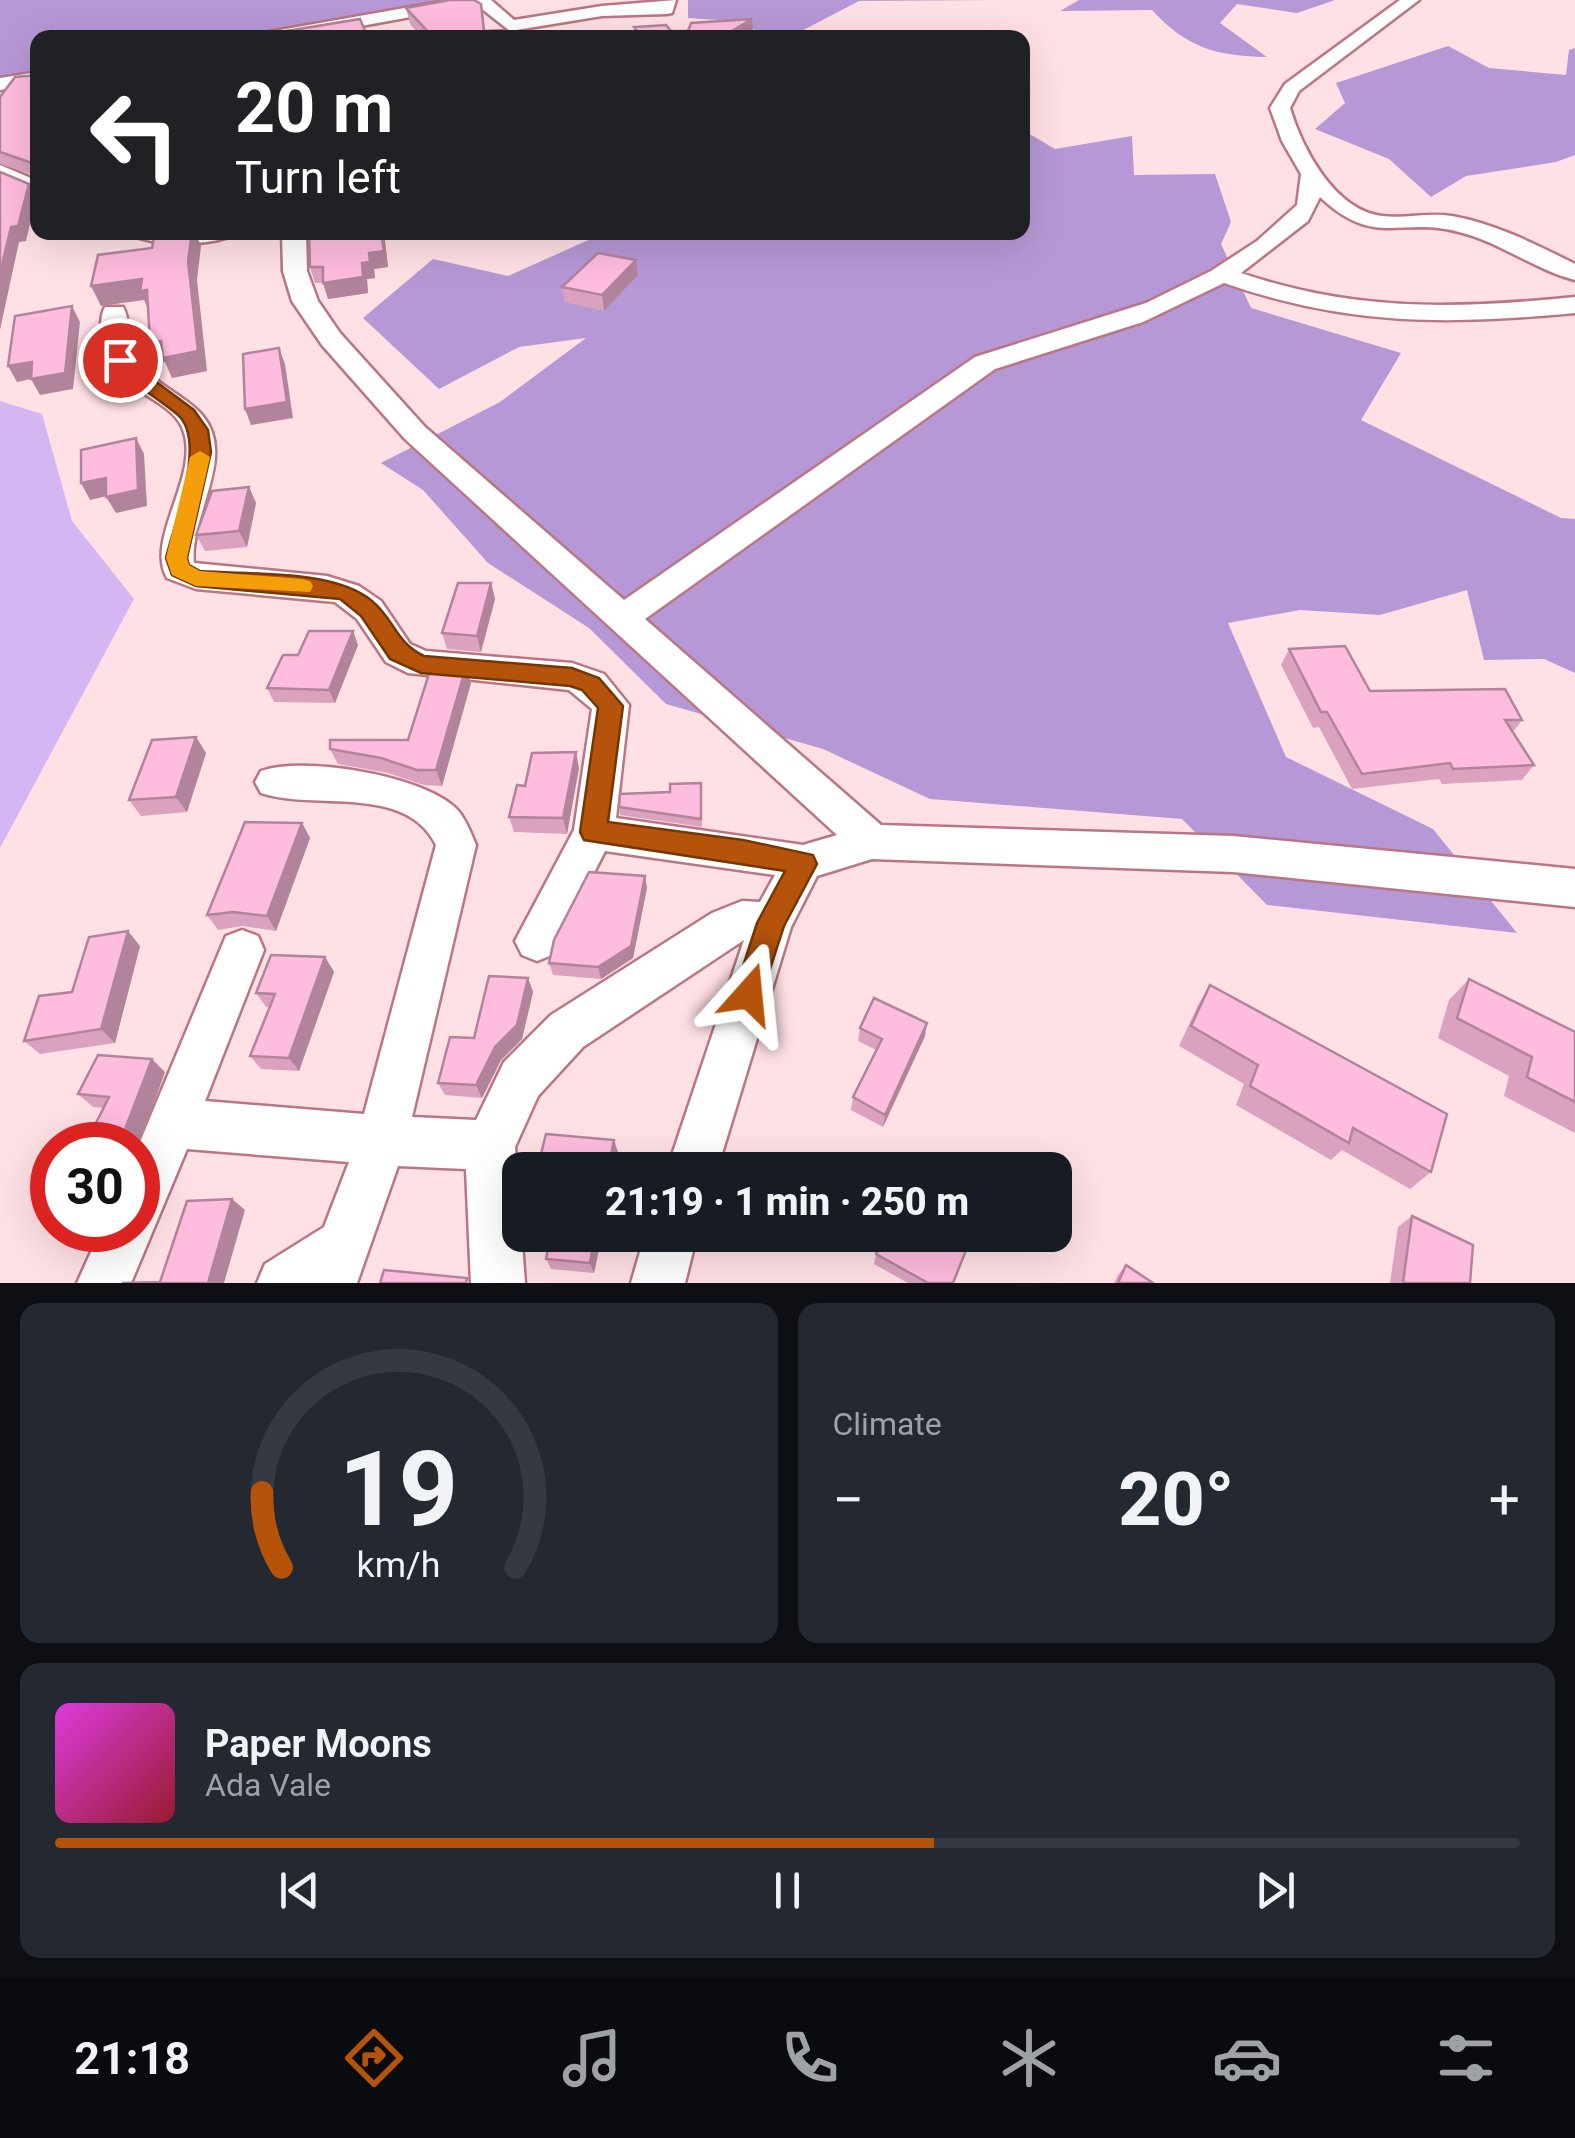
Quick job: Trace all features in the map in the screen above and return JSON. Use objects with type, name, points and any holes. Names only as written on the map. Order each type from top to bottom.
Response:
[{"type":"street","points":[[306,30],[479,0],[504,30]]},
{"type":"street","points":[[620,620],[985,363],[1016,348],[1134,318],[1221,274],[1300,216],[1308,205],[1311,175],[1306,158],[1284,130],[1280,108],[1292,88],[1412,0]]},
{"type":"street","points":[[515,30],[602,11],[669,11]]},
{"type":"street","points":[[360,20],[367,30]]},
{"type":"street","points":[[0,84],[30,78]]},
{"type":"street","points":[[0,171],[30,186]]},
{"type":"street","points":[[1311,175],[1354,216],[1388,224],[1455,223],[1526,249],[1575,273]]},
{"type":"street","points":[[294,240],[295,271],[305,301],[331,339],[415,433],[872,842]]},
{"type":"street","points":[[1221,274],[1296,298],[1437,316],[1575,305]]},
{"type":"street","points":[[114,312],[112,342],[120,360],[187,414],[198,430],[201,452],[176,558],[180,570],[196,578],[327,588],[347,594],[369,610],[398,653],[421,664],[572,677],[591,684],[611,706],[594,832],[537,941]]},
{"type":"street","points":[[275,782],[393,794],[444,820],[456,845],[382,1140],[336,1264],[284,1283]]},
{"type":"street","points":[[594,832],[743,851],[803,864],[872,842],[1232,854],[1575,888]]},
{"type":"street","points":[[698,1152],[771,923],[803,864]]},
{"type":"street","points":[[498,1283],[490,1146],[522,1078],[567,1031],[727,927],[742,920],[771,923]]},
{"type":"street","points":[[160,1156],[242,950]]},
{"type":"street","points":[[174,1123],[490,1146]]},
{"type":"street","points":[[104,1283],[118,1252]]},
{"type":"street","points":[[658,1283],[666,1252]]},
{"type":"shaded area","points":[[0,0],[482,0],[301,30],[30,30],[30,76],[0,81]]},
{"type":"shaded area","points":[[688,0],[996,0],[859,1],[803,30],[756,30],[733,21],[688,18]]},
{"type":"shaded area","points":[[1079,0],[1335,0],[1297,13],[1237,4],[1220,23],[1267,57],[1232,55],[1204,47],[1178,33],[1152,10],[1060,11]]},
{"type":"shaded area","points":[[1448,46],[1489,68],[1566,75],[1569,50],[1575,48],[1575,155],[1556,162],[1466,176],[1431,197],[1389,159],[1315,129],[1345,103],[1336,83]]},
{"type":"shaded area","points":[[1030,134],[1055,149],[1132,136],[1134,175],[1215,174],[1231,222],[1221,244],[1251,308],[1401,353],[1361,420],[1561,518],[1575,519],[1575,673],[1544,659],[1484,660],[1467,590],[1380,615],[1300,610],[1228,623],[1286,757],[1433,829],[1517,933],[1267,905],[1182,819],[930,799],[823,749],[666,704],[589,628],[488,563],[423,490],[381,463],[500,402],[586,338],[519,347],[439,389],[363,318],[433,259],[508,276],[588,240],[1030,240]]},
{"type":"shaded area","points":[[0,401],[42,414],[72,521],[134,599],[0,848]]},
{"type":"building","points":[[474,0],[481,4],[484,30],[427,30],[406,8]]},
{"type":"building","points":[[360,19],[365,30],[293,30]]},
{"type":"building","points":[[752,19],[733,30],[688,30],[691,23]]},
{"type":"building","points":[[666,25],[670,30],[634,27]]},
{"type":"building","points":[[30,76],[30,162],[0,152],[0,97],[15,77]]},
{"type":"building","points":[[0,172],[29,184],[18,226],[11,227],[0,273]]},
{"type":"building","points":[[154,240],[191,240],[188,261],[198,351],[163,358],[161,341],[150,343],[147,290],[140,291],[142,279],[91,286],[98,255],[152,248]]},
{"type":"building","points":[[309,240],[382,240],[384,251],[369,253],[370,262],[362,263],[363,277],[323,283],[323,267],[310,267]]},
{"type":"building","points":[[598,253],[636,260],[602,295],[562,287]]},
{"type":"building","points":[[72,306],[65,373],[31,379],[32,362],[8,366],[15,316]]},
{"type":"building","points":[[279,348],[287,402],[245,409],[243,354]]},
{"type":"building","points":[[136,438],[138,490],[106,497],[106,478],[81,483],[81,450]]},
{"type":"building","points":[[249,487],[239,531],[196,535],[212,491]]},
{"type":"building","points":[[458,583],[491,583],[477,636],[442,633]]},
{"type":"building","points":[[309,631],[353,631],[329,690],[267,688],[283,655],[298,655]]},
{"type":"building","points":[[1345,646],[1370,691],[1505,689],[1522,720],[1505,720],[1534,765],[1453,769],[1450,763],[1362,774],[1327,712],[1321,712],[1289,649]]},
{"type":"building","points":[[432,664],[466,667],[436,770],[417,770],[381,758],[330,749],[330,740],[408,740]]},
{"type":"building","points":[[196,737],[176,797],[129,800],[152,740]]},
{"type":"building","points":[[576,752],[563,818],[509,817],[517,785],[525,786],[532,753]]},
{"type":"building","points":[[701,783],[701,819],[619,807],[620,794],[670,792],[670,784]]},
{"type":"building","points":[[245,822],[302,823],[267,916],[233,912],[207,915]]},
{"type":"building","points":[[589,872],[645,876],[631,946],[598,967],[549,963],[554,940]]},
{"type":"building","points":[[128,931],[101,1029],[24,1041],[39,996],[72,992],[89,937]]},
{"type":"building","points":[[271,955],[325,957],[289,1058],[250,1056],[275,994],[256,993]]},
{"type":"building","points":[[489,976],[528,978],[517,1025],[495,1047],[476,1085],[438,1083],[450,1037],[474,1038]]},
{"type":"building","points":[[1469,979],[1575,1032],[1575,1102],[1527,1077],[1532,1057],[1457,1018]]},
{"type":"building","points":[[1210,985],[1447,1114],[1431,1172],[1353,1128],[1349,1143],[1250,1086],[1258,1065],[1191,1026]]},
{"type":"building","points":[[874,998],[927,1023],[885,1115],[853,1097],[882,1039],[860,1028]]},
{"type":"building","points":[[98,1055],[152,1059],[128,1122],[96,1122],[109,1097],[78,1094]]},
{"type":"building","points":[[546,1134],[614,1140],[612,1152],[542,1152]]},
{"type":"building","points":[[232,1199],[208,1283],[122,1283],[160,1282],[187,1201]]},
{"type":"building","points":[[1412,1216],[1473,1245],[1470,1283],[1403,1283]]},
{"type":"building","points":[[547,1252],[592,1252],[590,1263],[546,1259]]},
{"type":"building","points":[[965,1252],[953,1283],[928,1283],[876,1254]]},
{"type":"building","points":[[1126,1265],[1153,1283],[1118,1283]]},
{"type":"building","points":[[384,1270],[467,1278],[466,1283],[380,1283]]},
{"type":"slow traffic","points":[[200,457],[176,558],[180,570],[196,578],[302,586]]},
{"type":"route","points":[[120,360],[187,414],[198,430],[201,452],[176,558],[180,570],[196,578],[327,588],[347,594],[369,610],[398,653],[421,664],[572,677],[591,684],[611,706],[594,832],[743,851],[803,864],[771,923],[749,994]]}]
